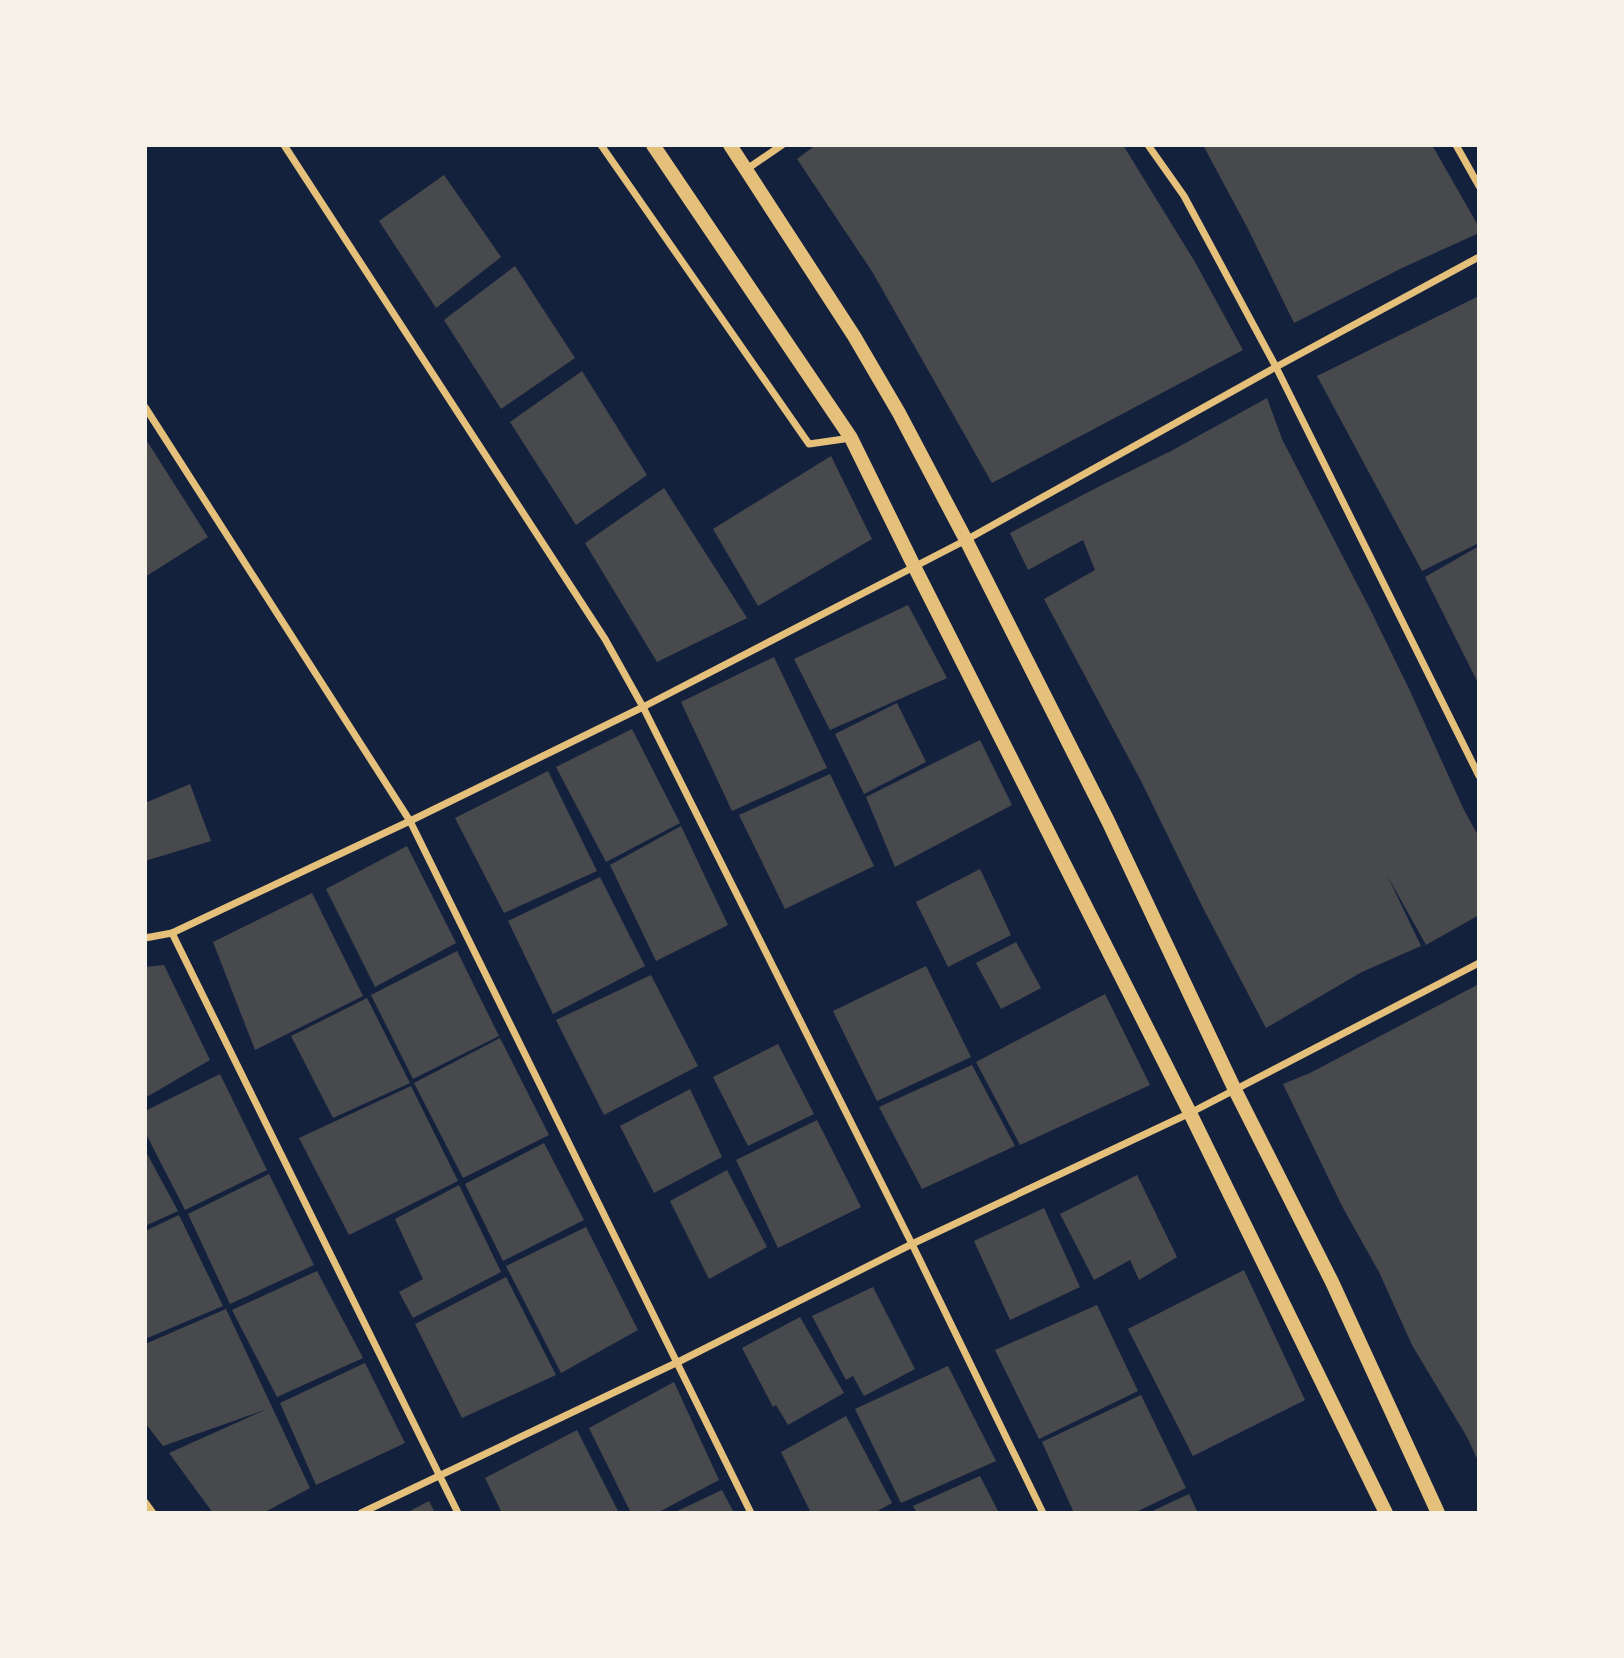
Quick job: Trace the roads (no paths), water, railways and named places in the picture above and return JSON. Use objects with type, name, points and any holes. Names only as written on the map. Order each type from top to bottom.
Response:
[{"type":"main road","points":[[653,145],[851,438],[1190,1113],[1386,1513]]},
{"type":"main road","points":[[730,145],[860,347],[899,413],[966,540],[1108,821],[1235,1090],[1332,1282],[1438,1513]]},
{"type":"street","points":[[284,145],[605,639],[643,707],[912,1244],[1043,1513]]},
{"type":"street","points":[[601,145],[809,444],[851,438]]},
{"type":"street","points":[[747,169],[782,145]]},
{"type":"street","points":[[1149,145],[1184,196],[1276,367],[1479,776]]},
{"type":"street","points":[[1456,145],[1479,186]]},
{"type":"street","points":[[145,938],[172,933],[643,707],[966,540],[1479,257]]},
{"type":"street","points":[[145,407],[410,821],[751,1513]]},
{"type":"street","points":[[172,933],[458,1513]]},
{"type":"street","points":[[361,1513],[678,1362],[912,1244],[1190,1113],[1479,963]]},
{"type":"street","points":[[145,1502],[153,1513]]}]
